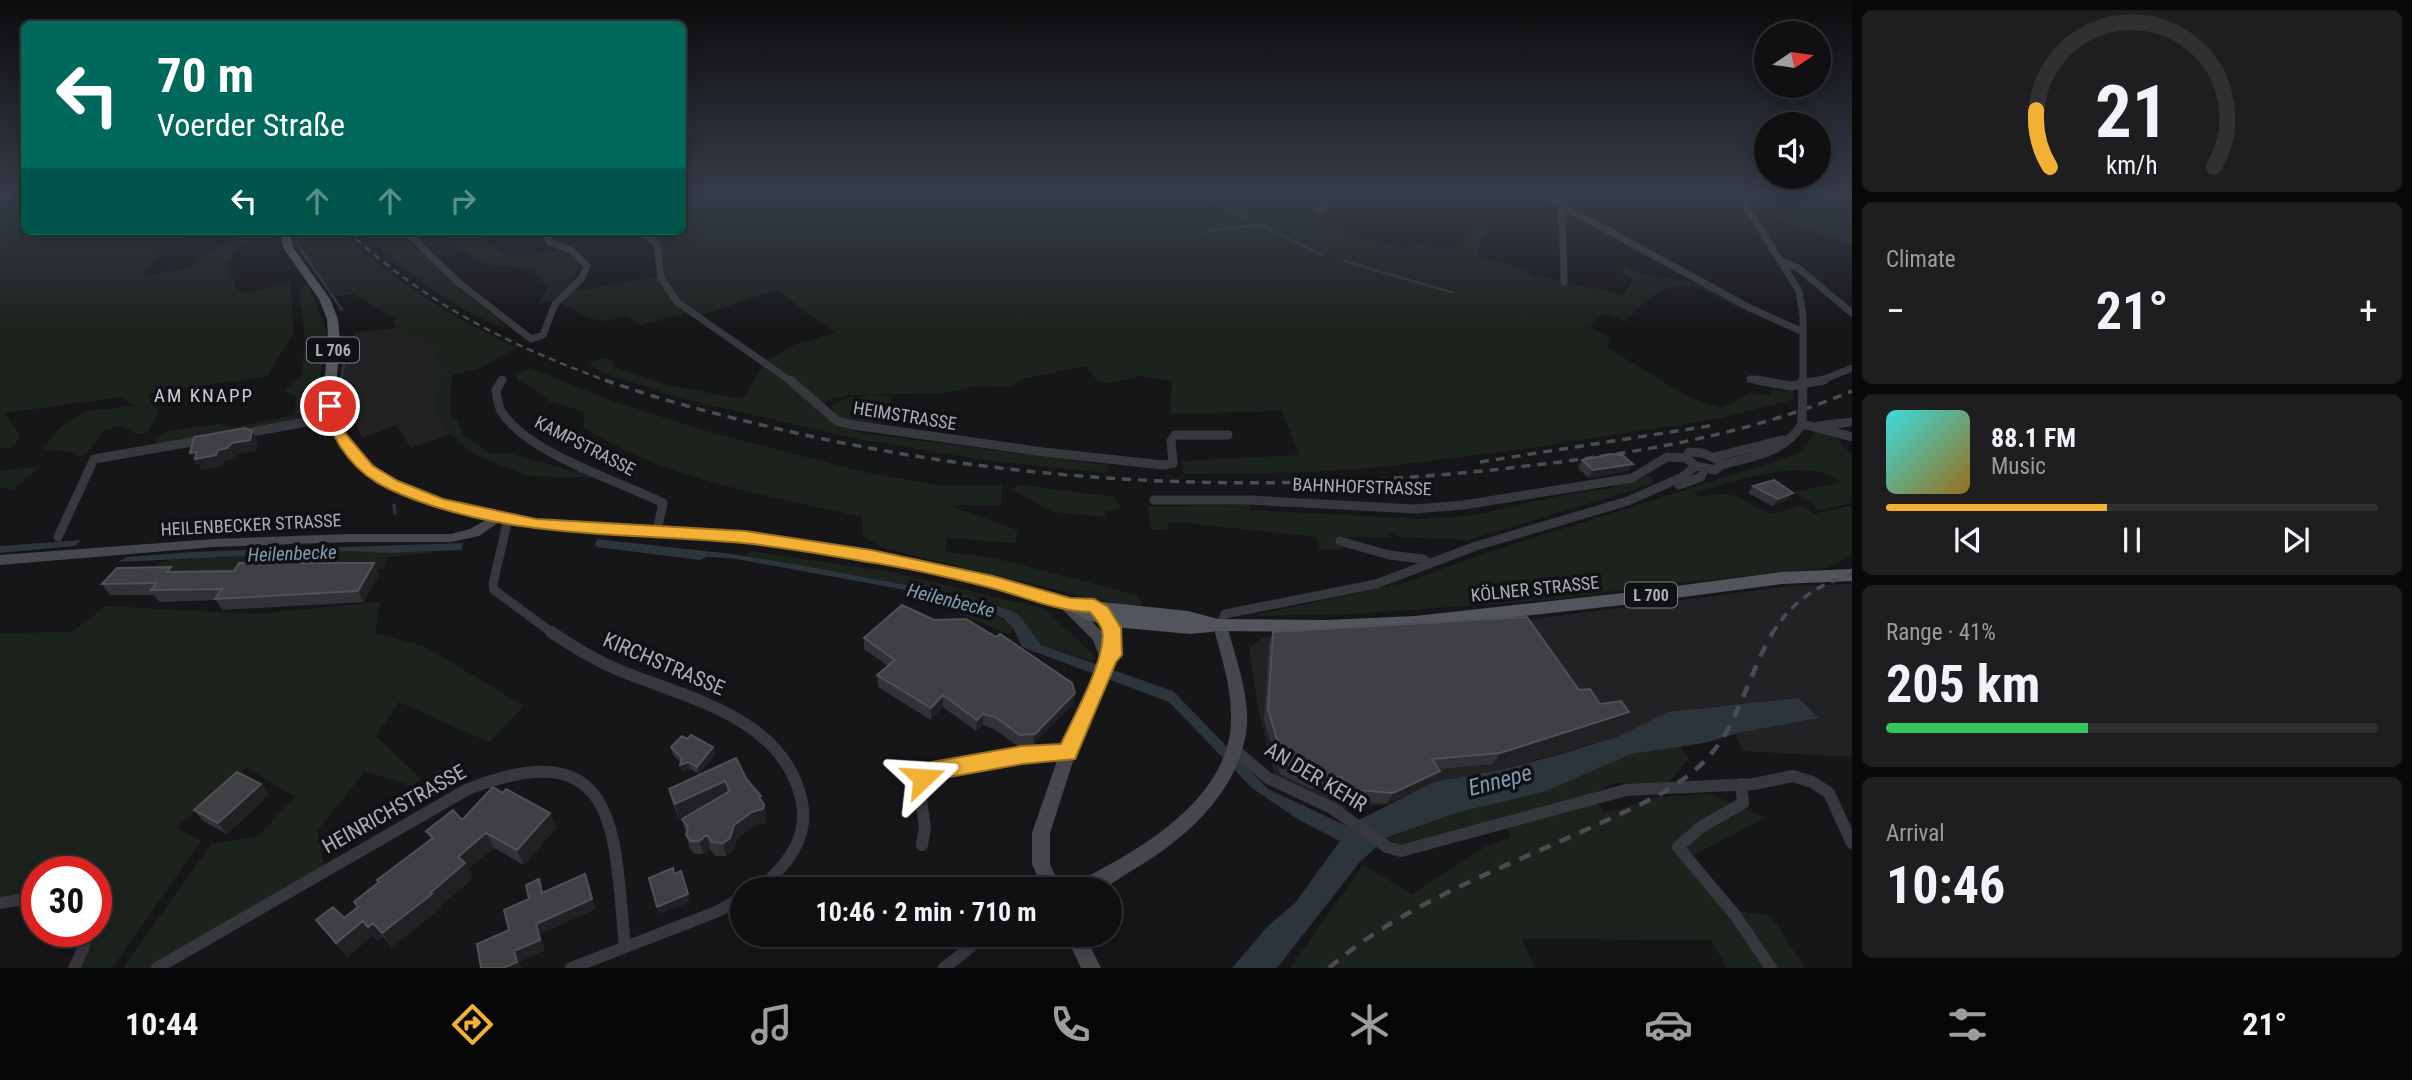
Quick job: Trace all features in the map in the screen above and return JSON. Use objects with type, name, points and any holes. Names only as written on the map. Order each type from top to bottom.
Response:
[{"type":"main road","name":"KÖLNER STRASSE","points":[[286,238],[286,245],[331,310],[334,338],[328,386],[333,417],[338,434],[356,459],[381,478],[440,503],[503,518],[536,524],[745,537],[892,559],[993,582],[1068,604],[1093,616],[1160,627],[1220,625],[1267,628],[1415,622],[1611,601],[1781,578],[1852,575]]},
{"type":"main road","name":"HEILENBECKER STRASSE","points":[[0,560],[214,543],[349,538],[451,538],[474,533],[503,518]]},
{"type":"main road","name":"KÖLNER STRASSE","points":[[1068,604],[1188,617],[1220,625]]},
{"type":"main road","points":[[1068,604],[1099,637],[1105,667]]},
{"type":"main road","points":[[1047,877],[1041,864],[1041,833],[1068,752],[1112,655],[1114,643],[1107,619],[1094,605]]},
{"type":"main road","points":[[1104,877],[1128,865],[1170,837],[1211,792],[1236,751],[1240,725],[1238,693],[1220,625]]},
{"type":"main road","points":[[1080,947],[1091,968]]},
{"type":"street","points":[[412,238],[458,282],[531,339],[543,335],[555,304],[581,279],[587,266],[578,254],[549,242],[548,238]]},
{"type":"street","name":"HEIMSTRASSE","points":[[649,238],[657,243],[661,256],[659,271],[672,298],[685,310],[804,390],[837,421],[1044,452],[1163,465],[1173,463],[1171,441],[1175,436],[1228,435]]},
{"type":"street","points":[[1563,238],[1564,282]]},
{"type":"street","points":[[1624,238],[1750,307],[1803,332]]},
{"type":"street","points":[[1686,458],[1700,468],[1719,469],[1721,464],[1778,447],[1794,438],[1802,424],[1803,332],[1799,291],[1767,238]]},
{"type":"street","points":[[1782,261],[1798,268],[1852,313]]},
{"type":"street","points":[[1749,379],[1782,386],[1810,386],[1852,368]]},
{"type":"street","name":"KAMPSTRASSE","points":[[502,380],[496,390],[502,411],[520,430],[555,453],[663,503],[657,531]]},
{"type":"street","points":[[225,437],[333,417]]},
{"type":"street","points":[[1813,427],[1852,422]]},
{"type":"street","points":[[1802,424],[1852,437]]},
{"type":"street","name":"BAHNHOFSTRASSE","points":[[1154,500],[1249,500],[1415,509],[1463,505],[1632,478],[1663,458],[1686,458],[1686,454],[1693,451],[1713,457],[1794,438]]},
{"type":"street","points":[[58,537],[94,459],[212,439]]},
{"type":"street","points":[[1713,457],[1721,464]]},
{"type":"street","points":[[1220,625],[1226,614],[1235,611],[1361,588],[1650,491],[1691,481],[1701,477],[1700,468]]},
{"type":"street","name":"KIRCHSTRASSE","points":[[503,518],[493,584],[499,595],[611,667],[693,697],[734,718],[783,758],[796,776],[802,792],[805,818],[800,838],[790,859],[774,877]]},
{"type":"street","points":[[1340,541],[1389,555],[1423,559],[1429,564]]},
{"type":"street","name":"AN DER KEHR","points":[[1236,751],[1268,778],[1332,808],[1387,847],[1401,851],[1626,790],[1741,785],[1793,776],[1818,785],[1832,799],[1852,843]]},
{"type":"street","points":[[922,845],[925,828],[919,786],[932,771],[1022,755],[1068,752]]},
{"type":"street","name":"HEINRICHSTRASSE","points":[[157,968],[468,789],[494,778],[546,772],[567,774],[583,782],[595,793],[603,809],[616,866],[625,947]]},
{"type":"street","points":[[1741,785],[1743,803],[1702,827],[1678,847],[1735,915],[1771,968]]},
{"type":"street","points":[[0,903],[21,900]]},
{"type":"street","points":[[571,968],[730,904]]},
{"type":"street","points":[[74,968],[83,947]]},
{"type":"street","points":[[944,968],[971,947]]},
{"type":"shaded area","points":[[0,238],[177,238],[159,241],[161,250],[142,277],[187,268],[234,238],[267,238],[237,246],[227,267],[238,290],[245,293],[291,281],[293,334],[267,376],[147,394],[159,412],[147,433],[136,434],[121,426],[104,430],[86,454],[78,457],[74,453],[42,449],[62,426],[85,411],[136,406],[120,397],[5,413],[21,437],[10,449],[0,447]]},
{"type":"shaded area","points":[[292,238],[349,238],[424,297],[516,348],[478,369],[452,375],[450,413],[458,421],[463,435],[492,454],[504,452],[598,478],[528,476],[473,454],[450,434],[438,417],[435,390],[439,388],[439,378],[445,370],[434,347],[395,328],[393,317],[353,294],[333,297]]},
{"type":"shaded area","points":[[369,238],[406,238],[508,328],[492,323],[452,302],[390,257]]},
{"type":"shaded area","points":[[449,238],[484,238],[504,255],[512,257],[559,251],[581,261],[566,291],[554,300],[537,304],[548,289],[533,272],[517,267],[490,265],[464,251]]},
{"type":"shaded area","points":[[652,238],[1362,238],[1404,248],[1417,243],[1449,251],[1463,238],[1483,238],[1477,251],[1481,258],[1525,268],[1532,275],[1625,295],[1633,279],[1622,272],[1624,265],[1636,273],[1703,284],[1757,311],[1749,313],[1697,288],[1671,287],[1643,304],[1625,321],[1603,314],[1590,327],[1610,338],[1608,348],[1692,399],[1722,408],[1751,393],[1770,396],[1771,390],[1793,391],[1794,399],[1721,418],[1524,449],[1382,467],[1313,472],[1184,474],[1181,461],[1299,455],[1282,411],[1170,414],[1172,381],[1141,376],[1109,383],[1098,382],[1086,366],[1022,379],[1010,387],[976,386],[945,393],[849,395],[830,399],[816,410],[836,424],[863,433],[1109,465],[1106,473],[983,460],[858,439],[683,399],[601,372],[588,362],[606,358],[614,362],[614,367],[668,385],[742,399],[767,360],[794,345],[835,333],[776,290],[702,315],[694,311],[640,325],[627,316],[608,320],[592,319],[560,302],[570,292],[664,276],[661,249]]},
{"type":"shaded area","points":[[1834,238],[1852,238],[1852,244]]},
{"type":"shaded area","points":[[303,286],[308,286],[327,332],[314,417],[156,445],[155,438],[167,431],[220,424],[231,428],[294,415],[296,397],[285,391],[302,375],[305,337],[299,291]]},
{"type":"shaded area","points":[[395,328],[434,347],[445,371],[439,388],[438,417],[450,434],[411,448],[396,425],[362,438],[355,421],[350,422],[341,381],[343,353],[355,332]]},
{"type":"shaded area","points":[[530,368],[612,401],[706,431],[860,471],[937,485],[1002,485],[1001,505],[948,505],[1017,530],[1016,543],[947,538],[945,552],[991,557],[1137,595],[1143,605],[1125,605],[1093,599],[883,548],[863,536],[862,517],[718,484],[648,460],[583,427],[585,412],[549,401],[535,389],[517,380],[517,374]]},
{"type":"shaded area","points":[[871,395],[893,397],[879,427],[843,419],[833,413],[832,407],[837,402]]},
{"type":"shaded area","points":[[1816,432],[1836,438],[1852,455],[1852,503],[1820,510],[1795,492],[1841,482],[1826,474],[1809,470],[1769,473],[1694,492],[1699,497],[1725,494],[1734,496],[1773,514],[1801,505],[1814,514],[1852,505],[1852,556],[1827,568],[1666,584],[1550,600],[1352,614],[1252,616],[1407,582],[1486,553],[1798,454]]},
{"type":"shaded area","points":[[41,466],[12,490],[0,487],[0,471]]},
{"type":"shaded area","points":[[1648,475],[1652,478],[1652,483],[1636,489],[1468,540],[1397,537],[1394,533],[1389,533],[1390,537],[1337,537],[1336,543],[1343,546],[1344,550],[1320,549],[1316,537],[1176,522],[1168,523],[1169,529],[1151,530],[1147,506],[1250,505],[1251,510],[1421,519],[1475,515],[1559,496],[1615,487],[1615,484],[1636,481]]},
{"type":"shaded area","points":[[1020,485],[1115,497],[1121,509],[1104,512],[1106,517],[1053,512],[1011,489]]},
{"type":"shaded area","points":[[350,551],[437,552],[387,557],[384,569],[305,568],[162,573],[154,569],[158,564],[170,560]]},
{"type":"shaded area","points":[[750,551],[892,572],[1045,609],[1095,656],[1093,661],[1041,645],[1020,616],[970,597],[746,556]]},
{"type":"shaded area","points":[[1852,584],[1852,757],[1743,751],[1722,706],[1667,712],[1617,737],[1496,771],[1434,782],[1387,804],[1341,810],[1275,778],[1258,708],[1249,648],[1264,637],[1365,635],[1518,621],[1789,586]]},
{"type":"shaded area","points":[[924,595],[960,601],[983,609],[1013,628],[1010,635],[921,597]]},
{"type":"shaded area","points":[[380,602],[375,633],[424,646],[524,706],[489,742],[399,702],[376,736],[421,779],[412,786],[365,771],[318,830],[325,872],[160,968],[123,968],[212,843],[257,837],[295,797],[246,767],[176,828],[201,841],[112,968],[69,968],[77,947],[112,947],[112,856],[21,856],[21,905],[0,906],[0,633],[72,632],[106,606],[253,614]]},
{"type":"shaded area","points":[[1679,746],[1689,758],[1667,784],[1614,783],[1590,795],[1605,813],[1660,797],[1711,794],[1765,818],[1692,856],[1739,911],[1771,916],[1805,968],[1727,968],[1711,940],[1522,939],[1535,968],[1290,968],[1363,865],[1412,894],[1485,847],[1511,837],[1502,821],[1407,846],[1386,839],[1459,812],[1544,792],[1631,754]]},
{"type":"water","name":"Ennepe","points":[[597,539],[732,554],[794,564],[970,597],[1012,611],[1020,616],[1041,645],[1173,691],[1268,789],[1347,826],[1434,782],[1500,770],[1554,756],[1617,737],[1667,712],[1798,698],[1819,718],[1742,732],[1704,743],[1631,754],[1544,792],[1459,812],[1386,838],[1360,862],[1277,968],[1232,968],[1268,926],[1295,903],[1340,841],[1299,820],[1252,788],[1169,702],[1022,647],[1013,628],[1003,618],[955,599],[730,558],[707,557],[700,560],[597,547]]},
{"type":"water","points":[[81,540],[75,546],[0,553],[0,546]]},
{"type":"water","name":"Heilenbecke","points":[[463,543],[462,550],[388,553],[350,551],[118,562],[127,557],[192,552]]},
{"type":"building","points":[[245,428],[252,431],[250,440],[232,443],[227,448],[218,450],[216,455],[195,459],[197,452],[190,453],[194,437]]},
{"type":"building","points":[[1612,454],[1622,455],[1633,464],[1593,470],[1582,460]]},
{"type":"building","points":[[1774,480],[1793,493],[1778,499],[1753,486]]},
{"type":"building","points":[[239,563],[374,563],[358,591],[215,599],[222,589],[151,590],[157,583],[102,584],[117,568],[171,567],[167,572],[234,571]]},
{"type":"building","points":[[902,605],[934,620],[966,619],[996,637],[1000,634],[1072,683],[1075,693],[1035,734],[1020,735],[995,717],[983,714],[977,720],[943,695],[931,708],[877,675],[895,660],[864,638]]},
{"type":"building","points":[[1527,617],[1579,690],[1590,689],[1600,704],[1621,701],[1629,712],[1500,753],[1432,759],[1440,771],[1393,793],[1358,790],[1349,793],[1342,777],[1316,777],[1284,763],[1268,709],[1273,632]]},
{"type":"building","points":[[691,735],[713,747],[697,767],[688,762],[680,765],[682,758],[671,747],[682,736],[687,739]]},
{"type":"building","points":[[736,758],[747,780],[761,796],[759,798],[764,804],[763,809],[752,812],[734,825],[730,838],[723,843],[712,842],[707,835],[699,841],[691,841],[686,835],[688,828],[682,819],[730,791],[725,781],[675,804],[669,789]]},
{"type":"building","points":[[237,772],[261,784],[218,823],[194,810]]},
{"type":"building","points":[[493,787],[503,793],[506,789],[550,813],[517,850],[486,833],[458,857],[465,863],[430,893],[432,894],[382,933],[373,923],[368,927],[363,921],[336,943],[316,920],[333,907],[344,918],[358,907],[354,902],[379,882],[377,880],[433,838],[426,831],[453,810],[462,820]]},
{"type":"building","points":[[673,868],[674,874],[681,871],[688,894],[657,907],[649,878]]},
{"type":"building","points":[[585,874],[592,899],[536,924],[540,940],[514,951],[517,962],[503,968],[481,968],[477,944],[509,930],[504,910],[529,899],[526,885],[539,879],[542,893]]},
{"type":"waterway","points":[[298,238],[298,245],[342,310]]},
{"type":"waterway","points":[[1289,238],[1322,255]]},
{"type":"waterway","points":[[1344,261],[1454,293]]},
{"type":"waterway","points":[[341,380],[346,354]]},
{"type":"waterway","points":[[394,505],[395,513]]},
{"type":"railway","points":[[355,238],[439,302],[537,353],[610,382]]},
{"type":"railway","points":[[605,380],[716,414],[874,449],[1057,474],[1241,483],[1426,476],[1603,456],[1729,431],[1812,407],[1852,391]]},
{"type":"railway","points":[[1480,462],[1715,425]]},
{"type":"railway","points":[[1772,634],[1779,623],[1806,596],[1852,574]]},
{"type":"railway","points":[[1329,968],[1358,945],[1422,906],[1641,804],[1686,777],[1721,741],[1772,634]]},
{"type":"district","name":"AM KNAPP","points":[[204,395]]},
{"type":"route","points":[[330,406],[338,434],[356,459],[368,470],[393,485],[440,503],[536,524],[745,537],[871,556],[993,582],[1070,604],[1094,605],[1101,612],[1111,628],[1114,643],[1112,655],[1107,659],[1102,677],[1068,752],[1022,755],[932,771],[923,778]]}]
